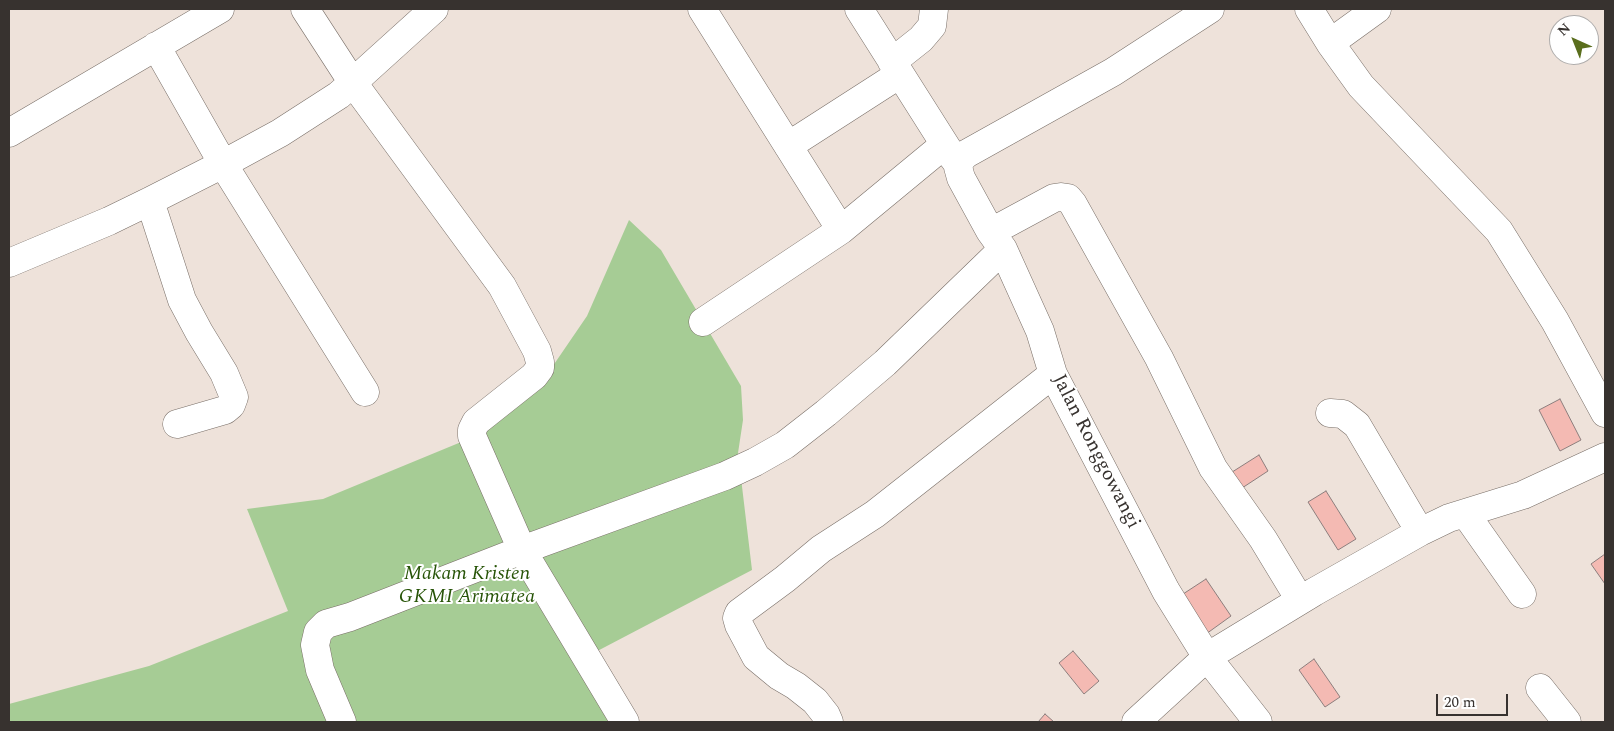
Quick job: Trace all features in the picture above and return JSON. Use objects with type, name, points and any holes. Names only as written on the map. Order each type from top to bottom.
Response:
[{"type":"street","points":[[9,133],[220,9]]},
{"type":"street","points":[[305,9],[353,83],[502,286],[537,351],[540,368],[534,376],[476,422],[472,430],[476,445],[522,550],[626,722]]},
{"type":"street","points":[[9,263],[150,201],[280,133],[339,95],[434,9]]},
{"type":"street","points":[[702,9],[841,230]]},
{"type":"street","name":"Jalan Ronggowangi","points":[[858,9],[952,156],[961,178],[996,240],[1040,331],[1053,374],[1166,591],[1207,657],[1258,722]]},
{"type":"street","points":[[788,146],[896,68],[932,26],[934,9]]},
{"type":"street","points":[[703,322],[952,156],[961,159],[977,147],[1113,72],[1210,9]]},
{"type":"street","points":[[1309,9],[1330,43],[1361,86],[1499,231],[1555,321],[1605,412]]},
{"type":"street","points":[[1330,43],[1377,9]]},
{"type":"street","points":[[156,46],[223,164],[365,392]]},
{"type":"street","points":[[342,722],[320,670],[315,646],[318,632],[326,624],[350,617],[522,550],[725,476],[784,445],[826,413],[885,363],[996,240],[1004,225],[1054,198],[1061,197],[1068,198],[1073,204],[1159,358],[1213,468],[1262,539],[1300,600]]},
{"type":"street","points":[[150,201],[182,300],[224,374],[234,397],[231,405],[225,410],[177,424]]},
{"type":"street","points":[[828,722],[826,715],[815,701],[756,657],[739,624],[737,618],[739,613],[821,549],[875,514],[1053,374]]},
{"type":"street","points":[[1330,414],[1343,414],[1357,425],[1420,532]]},
{"type":"street","points":[[1136,722],[1207,657],[1300,600],[1420,532],[1465,512],[1523,495],[1605,457]]},
{"type":"street","points":[[1465,512],[1522,594]]},
{"type":"street","points":[[1540,688],[1567,722]]},
{"type":"green space","name":"Makam Kristen GKMI Arimatea","points":[[629,220],[661,250],[741,386],[743,420],[738,453],[752,570],[584,658],[623,722],[9,722],[9,704],[149,666],[288,611],[247,509],[323,499],[483,433],[546,376],[587,316]]},
{"type":"building","points":[[1560,399],[1581,440],[1560,451],[1539,410]]},
{"type":"building","points":[[1259,455],[1268,471],[1239,490],[1229,474]]},
{"type":"building","points":[[1326,491],[1356,539],[1338,550],[1308,502]]},
{"type":"building","points":[[1605,554],[1605,584],[1591,564]]},
{"type":"building","points":[[1206,579],[1231,616],[1206,634],[1180,596]]},
{"type":"building","points":[[1073,651],[1099,681],[1084,694],[1059,663]]},
{"type":"building","points":[[1314,659],[1340,697],[1325,707],[1299,670]]},
{"type":"building","points":[[1045,714],[1054,722],[1038,722]]}]
